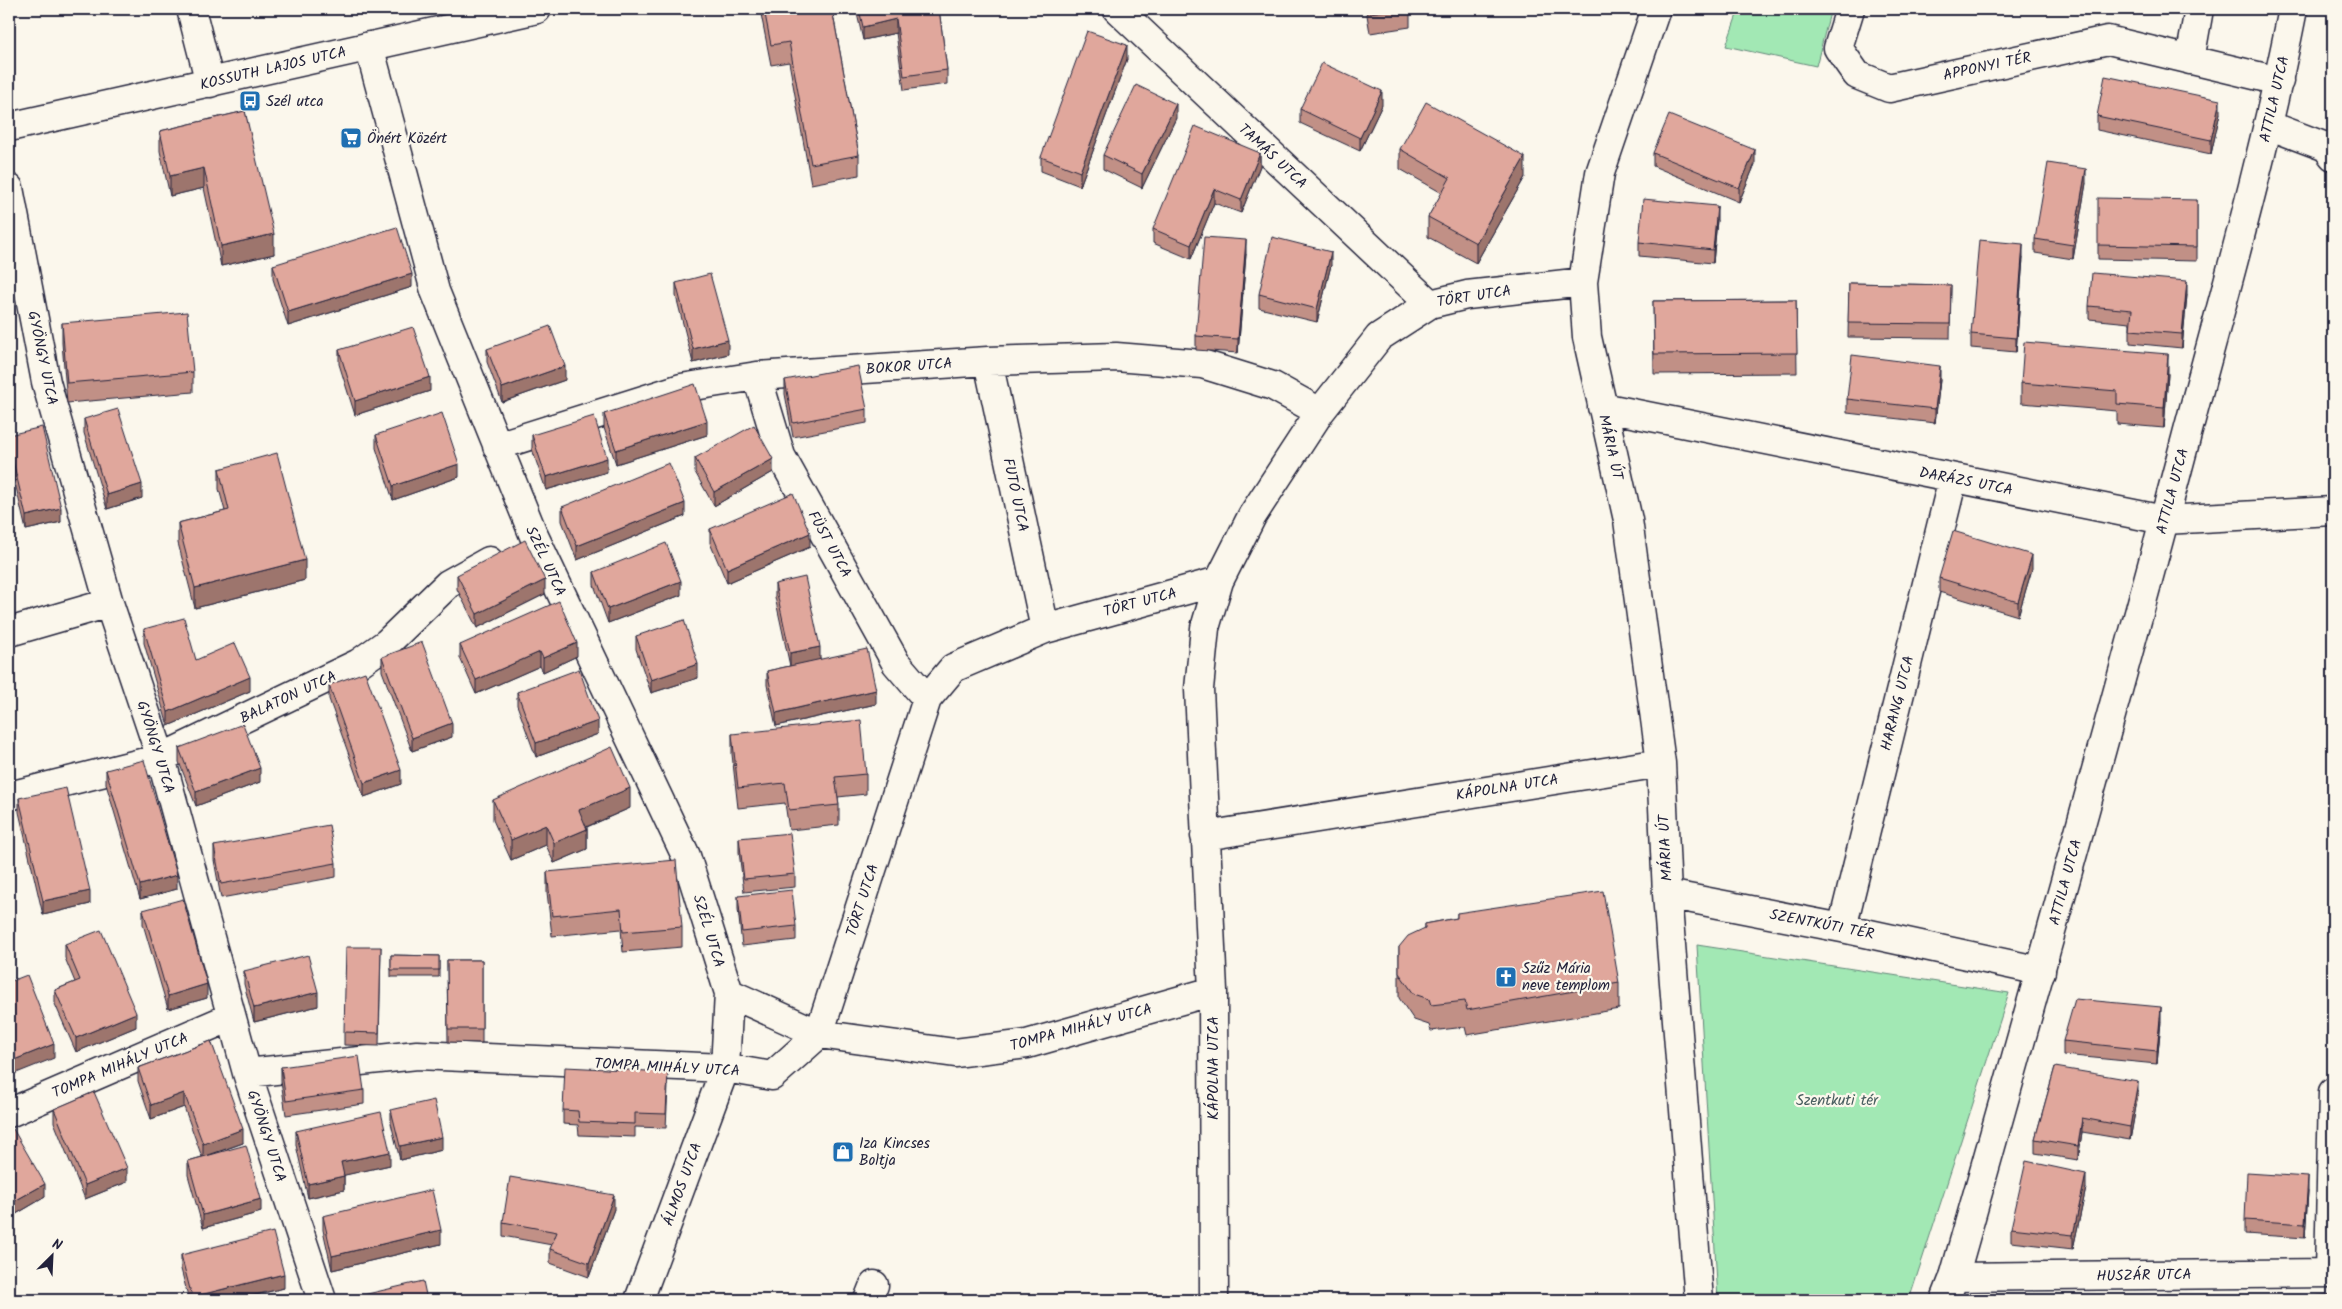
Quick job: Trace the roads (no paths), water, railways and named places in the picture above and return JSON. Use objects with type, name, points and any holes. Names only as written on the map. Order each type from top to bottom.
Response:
[{"type":"street","points":[[191,9],[210,83]]},
{"type":"street","name":"KOSSUTH LAJOS UTCA","points":[[9,127],[537,9]]},
{"type":"street","name":"TAMÁS UTCA","points":[[1116,9],[1430,304]]},
{"type":"street","name":"MÁRIA ÚT","points":[[1656,9],[1600,173],[1583,282],[1587,337],[1628,520],[1661,763],[1667,894]]},
{"type":"street","name":"APPONYI TÉR","points":[[1850,9],[1838,48],[1857,75],[1889,88],[2108,40],[2279,81]]},
{"type":"street","points":[[2190,60],[2199,9]]},
{"type":"street","name":"ATTILA UTCA","points":[[2041,971],[2164,520],[2268,125],[2293,9]]},
{"type":"street","name":"SZÉL UTCA","points":[[368,46],[435,291],[534,536],[686,856],[729,993],[725,1068]]},
{"type":"street","points":[[2268,125],[2326,147],[2333,156]]},
{"type":"street","name":"GYÖNGY UTCA","points":[[9,188],[46,382],[109,603],[161,758],[246,1073],[322,1300]]},
{"type":"street","name":"TÖRT UTCA","points":[[820,1034],[927,699],[953,668],[1044,628],[1219,580],[1252,516],[1320,412],[1379,337],[1430,304],[1467,295],[1583,282]]},
{"type":"street","name":"BOKOR UTCA","points":[[497,446],[681,388],[757,376],[988,361],[1116,357],[1202,364],[1273,386],[1320,412]]},
{"type":"street","name":"FUTÓ UTCA","points":[[988,361],[1044,628]]},
{"type":"street","name":"FÜST UTCA","points":[[757,376],[781,456],[896,663],[927,699]]},
{"type":"street","name":"DARÁZS UTCA","points":[[1602,407],[2164,520],[2333,511]]},
{"type":"street","name":"HARANG UTCA","points":[[1842,928],[1952,478]]},
{"type":"street","name":"BALATON UTCA","points":[[9,796],[161,758],[359,664],[387,643],[448,584],[534,536]]},
{"type":"street","name":"KÁPOLNA UTCA","points":[[1214,1300],[1213,991],[1198,690],[1205,628],[1219,580]]},
{"type":"street","points":[[9,632],[109,603]]},
{"type":"street","name":"KÁPOLNA UTCA","points":[[1206,836],[1661,763]]},
{"type":"street","points":[[1667,894],[1699,1300]]},
{"type":"street","name":"SZENTKÚTI TÉR","points":[[1667,894],[1842,928],[2041,971]]},
{"type":"street","points":[[1950,1289],[2041,971]]},
{"type":"street","name":"TOMPA MIHÁLY UTCA","points":[[246,1073],[417,1055],[725,1068],[772,1076],[820,1034],[956,1052],[1027,1044],[1213,991]]},
{"type":"street","points":[[729,993],[820,1034]]},
{"type":"street","name":"TOMPA MIHÁLY UTCA","points":[[9,1113],[231,1017]]},
{"type":"street","name":"ÁLMOS UTCA","points":[[639,1300],[725,1068]]},
{"type":"street","points":[[2331,1273],[2333,1092]]},
{"type":"street","name":"HUSZÁR UTCA","points":[[1950,1289],[2331,1273]]},
{"type":"place","name":"Szél utca","points":[[250,101]]},
{"type":"place","name":"Önért Közért","points":[[351,138]]},
{"type":"place","name":"Szűz Mária neve templom","points":[[1506,977]]},
{"type":"place","name":"Iza Kincses Boltja","points":[[843,1152]]},
{"type":"park label","name":"Szentkuti tér","points":[[1837,1100]]}]
